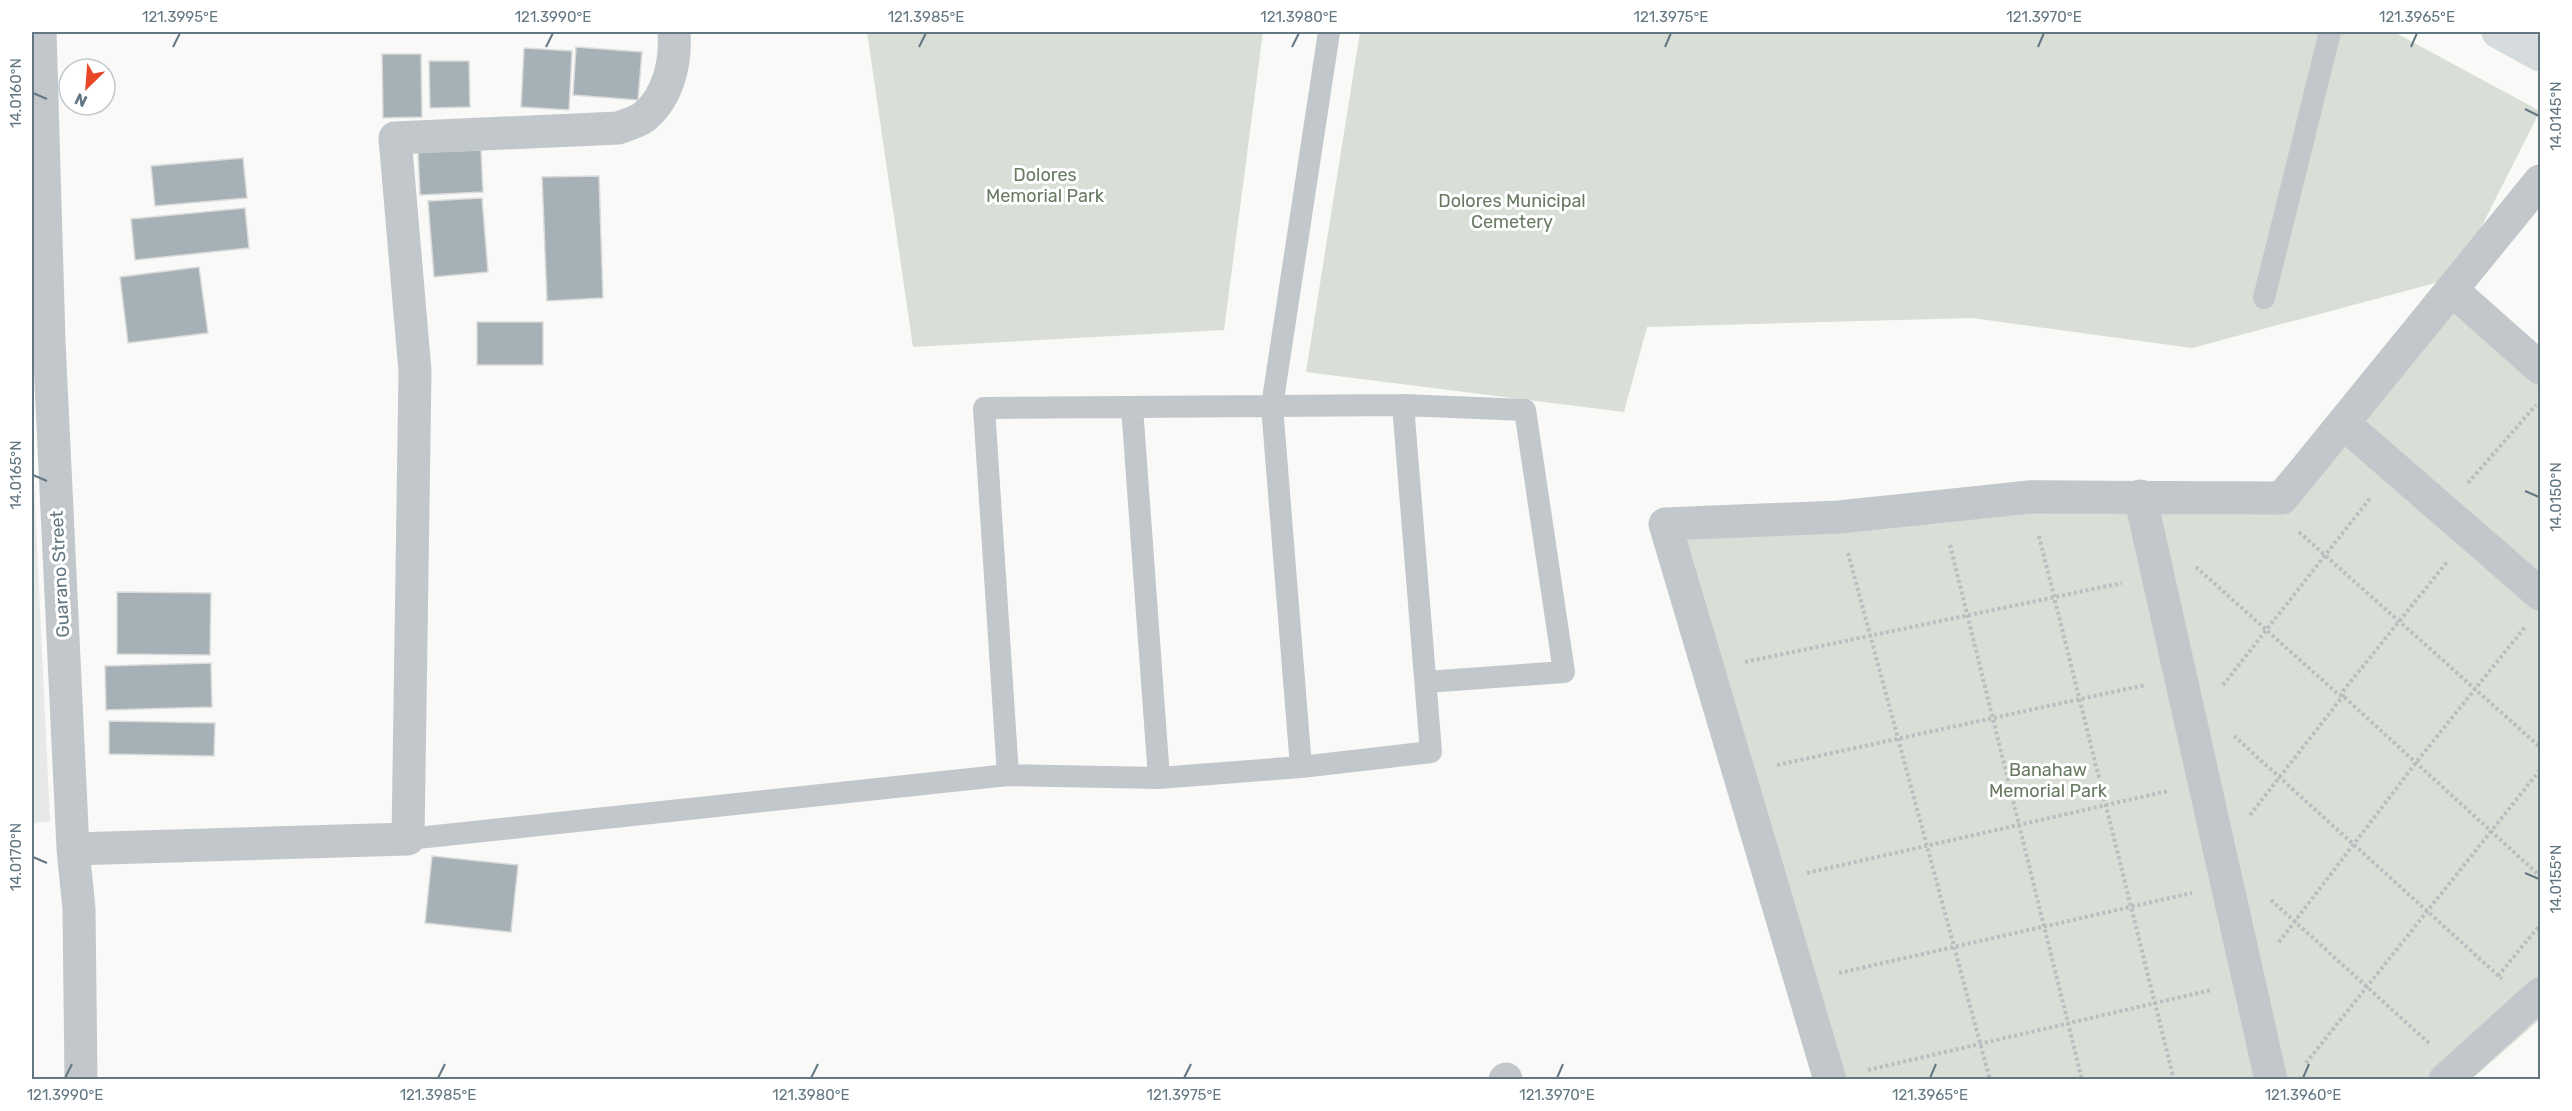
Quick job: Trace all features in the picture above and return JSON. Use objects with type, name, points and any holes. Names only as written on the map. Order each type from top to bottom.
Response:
[{"type":"street","name":"Guarano Street","points":[[40,32],[40,342],[73,849],[79,909],[81,1080]]},
{"type":"street","points":[[73,849],[408,839],[415,371],[395,138],[618,128],[643,118],[662,96],[672,69],[674,32]]},
{"type":"street","points":[[2498,32],[2541,55]]},
{"type":"street","points":[[1830,1079],[1665,524],[1839,517],[2030,497],[2282,498],[2541,181]]},
{"type":"street","points":[[2452,290],[2541,368]]},
{"type":"street","points":[[2343,423],[2541,594]]},
{"type":"street","points":[[2140,496],[2181,677],[2198,717],[2204,783],[2249,981],[2285,1075]]},
{"type":"street","points":[[2451,1074],[2535,999]]},
{"type":"lane","points":[[1301,767],[1272,406],[1329,32]]},
{"type":"lane","points":[[2264,297],[2330,32]]},
{"type":"lane","points":[[1008,775],[984,408],[1403,405],[1525,410],[1564,672],[1426,682]]},
{"type":"lane","points":[[408,839],[1008,775],[1159,778],[1301,767],[1431,752],[1403,405]]},
{"type":"lane","points":[[1132,406],[1159,778]]},
{"type":"path","points":[[2444,511],[2541,400]]},
{"type":"path","points":[[2394,468],[2198,717],[2280,778],[2498,976],[2535,999]]},
{"type":"path","points":[[2030,497],[2174,1080]]},
{"type":"path","points":[[2260,497],[2541,747]]},
{"type":"path","points":[[1940,506],[2082,1080]]},
{"type":"path","points":[[1839,517],[1989,1080]]},
{"type":"path","points":[[2148,528],[2157,531],[2541,876]]},
{"type":"path","points":[[2220,852],[2343,696],[2343,691],[2470,533]]},
{"type":"path","points":[[1708,670],[2158,575]]},
{"type":"path","points":[[1830,1079],[2249,981],[2526,626]]},
{"type":"path","points":[[1740,773],[2181,677]]},
{"type":"path","points":[[2285,1075],[2367,987],[2541,770]]},
{"type":"path","points":[[1771,881],[2204,783]]},
{"type":"path","points":[[1801,981],[2228,885]]},
{"type":"path","points":[[2270,899],[2367,987],[2451,1074]]},
{"type":"path","points":[[2498,976],[2541,925]]},
{"type":"shaded area","points":[[32,440],[50,821],[32,823]]},
{"type":"green space","name":"Dolores Memorial Park","points":[[867,32],[1263,32],[1224,330],[913,347]]},
{"type":"green space","points":[[1360,32],[2394,32],[2540,111],[2456,277],[2540,353],[2540,1019],[2472,1079],[1813,1079],[1651,515],[1831,503],[2032,480],[2272,483],[2454,278],[2192,348],[1972,318],[1647,327],[1624,412],[1306,372]]},
{"type":"building","points":[[576,47],[642,52],[638,100],[573,95]]},
{"type":"building","points":[[524,48],[572,51],[569,110],[521,107]]},
{"type":"building","points":[[382,54],[421,54],[422,117],[383,118]]},
{"type":"building","points":[[429,61],[469,61],[470,107],[430,108]]},
{"type":"building","points":[[481,150],[483,192],[420,195],[418,152]]},
{"type":"building","points":[[243,158],[247,198],[155,206],[151,166]]},
{"type":"building","points":[[599,176],[603,298],[547,301],[542,177]]},
{"type":"building","points":[[482,198],[488,272],[434,277],[428,201]]},
{"type":"building","points":[[245,208],[249,248],[135,260],[131,219]]},
{"type":"building","points":[[199,267],[208,333],[128,343],[120,277]]},
{"type":"building","points":[[477,322],[543,322],[543,365],[477,365]]},
{"type":"building","points":[[117,592],[211,593],[210,655],[117,654]]},
{"type":"building","points":[[211,663],[212,707],[106,710],[105,666]]},
{"type":"building","points":[[109,721],[215,723],[214,756],[109,754]]},
{"type":"building","points":[[432,856],[518,865],[511,932],[425,923]]},
{"type":"park label","name":"Dolores Municipal Cemetery","points":[[1512,211]]},
{"type":"park label","name":"Banahaw Memorial Park","points":[[2048,780]]}]
